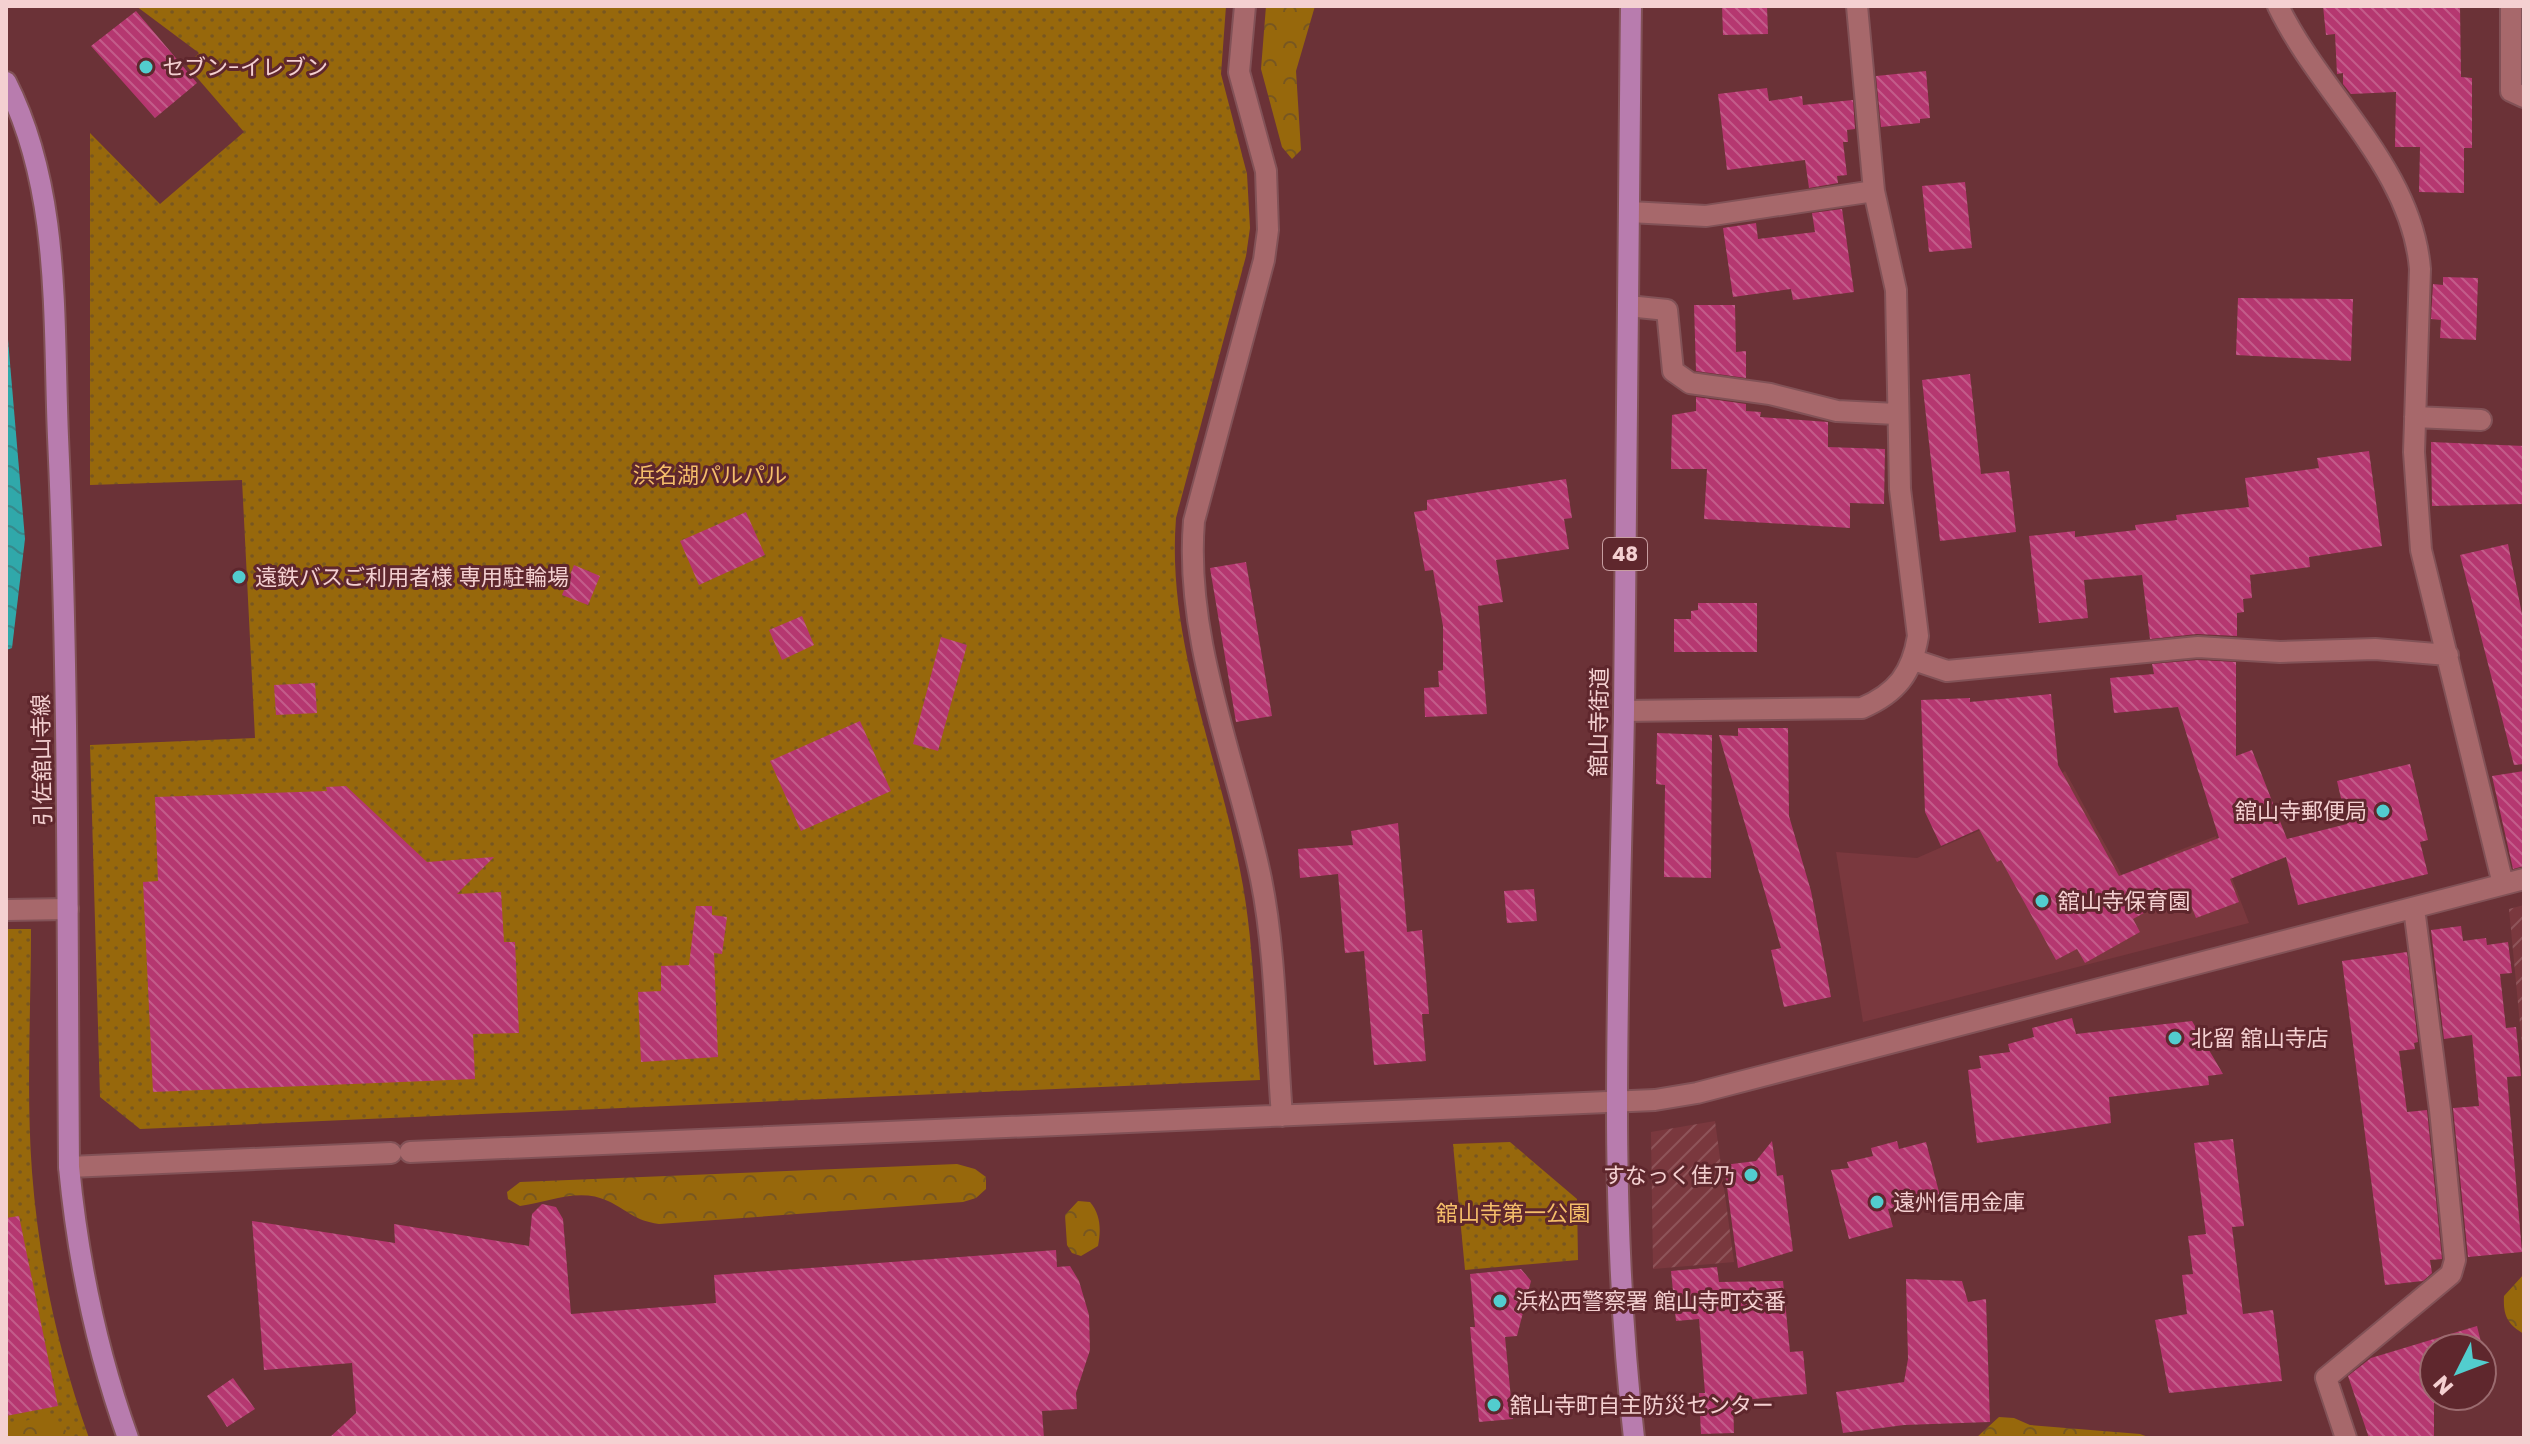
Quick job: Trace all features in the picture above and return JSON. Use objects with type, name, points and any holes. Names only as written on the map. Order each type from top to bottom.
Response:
[{"type":"main road","name":"舘山寺街道","points":[[1631,6],[1624,711],[1615,1102],[1619,1269],[1634,1438]]},
{"type":"main road","name":"引佐舘山寺線","points":[[6,82],[35,153],[45,204],[51,271],[63,549],[69,1167],[76,1242],[90,1318],[128,1438]]},
{"type":"street","points":[[1245,6],[1239,72],[1266,171],[1268,230],[1264,260],[1194,521],[1191,556],[1199,627],[1262,883],[1282,1116]]},
{"type":"street","points":[[1624,711],[1862,708],[1884,699],[1902,682],[1914,660],[1918,636],[1902,518],[1896,414],[1896,290],[1874,191],[1857,6]]},
{"type":"street","points":[[2278,6],[2408,212],[2418,240],[2420,269],[2414,452],[2421,550],[2430,599],[2448,655],[2503,884]]},
{"type":"street","points":[[2511,6],[2511,91],[2524,97]]},
{"type":"street","points":[[1629,212],[1706,216],[1874,191]]},
{"type":"street","points":[[1628,306],[1667,310],[1671,361],[1680,379],[1770,394],[1837,411],[1896,414]]},
{"type":"street","points":[[2415,417],[2481,420]]},
{"type":"street","points":[[1914,660],[1947,671],[2198,647],[2280,652],[2375,649],[2448,655]]},
{"type":"street","points":[[69,1167],[1655,1100],[1697,1093],[2524,879]]},
{"type":"street","points":[[2346,1438],[2326,1378],[2451,1274],[2455,1260],[2440,1110],[2414,908]]},
{"type":"street","points":[[6,910],[68,909]]},
{"type":"shaded area","name":"舘山寺保育園","points":[[2065,771],[2124,879],[2172,853],[2216,836],[2249,923],[1863,1022],[1836,852],[1917,858],[2017,814],[2013,806]]},
{"type":"shaded area","points":[[2524,905],[2524,1066],[2509,909]]},
{"type":"shaded area","points":[[1715,1121],[1734,1262],[1653,1269],[1651,1132]]},
{"type":"green space","name":"浜名湖パルパル","points":[[136,6],[1226,6],[1221,74],[1247,174],[1250,228],[1246,256],[1176,518],[1175,565],[1187,658],[1234,840],[1247,910],[1260,1080],[140,1129],[100,1097],[90,745],[255,738],[242,480],[90,485],[90,133],[160,204],[244,132],[187,66],[199,53]]},
{"type":"green space","points":[[1266,6],[1315,6],[1296,71],[1301,150],[1292,159],[1282,147],[1261,69]]},
{"type":"green space","points":[[6,929],[31,929],[29,1112],[35,1206],[52,1306],[68,1373],[89,1438],[6,1438]]},
{"type":"green space","name":"舘山寺第一公園","points":[[1510,1142],[1577,1199],[1578,1260],[1465,1270],[1453,1144]]},
{"type":"green space","points":[[957,1164],[975,1169],[986,1177],[986,1189],[976,1198],[963,1202],[659,1224],[637,1218],[597,1197],[575,1195],[520,1206],[508,1199],[507,1192],[520,1182]]},
{"type":"green space","points":[[1078,1201],[1090,1202],[1100,1228],[1098,1246],[1081,1256],[1072,1253],[1067,1245],[1065,1215]]},
{"type":"green space","points":[[2524,1274],[2524,1334],[2510,1323],[2505,1314],[2504,1296]]},
{"type":"green space","points":[[1999,1417],[2014,1418],[2030,1425],[2140,1434],[2151,1438],[1976,1438]]},
{"type":"green space","points":[[33,1418],[52,1418],[74,1438],[6,1438],[6,1429]]},
{"type":"water","points":[[6,316],[25,539],[12,648],[6,650]]},
{"type":"building","points":[[1722,6],[1767,6],[1768,34],[1723,35]]},
{"type":"building","points":[[2323,6],[2460,6],[2461,77],[2472,78],[2472,148],[2464,148],[2464,193],[2419,192],[2420,147],[2395,147],[2396,92],[2351,94],[2343,84],[2343,73],[2337,74],[2335,34],[2326,35]]},
{"type":"building","name":"セブン-イレブン","points":[[136,11],[197,83],[155,118],[91,46]]},
{"type":"building","points":[[1926,71],[1930,118],[1920,119],[1920,123],[1881,127],[1876,76]]},
{"type":"building","points":[[1767,88],[1769,101],[1802,96],[1803,105],[1853,100],[1855,129],[1847,130],[1848,142],[1843,142],[1847,175],[1837,176],[1838,183],[1809,188],[1805,160],[1727,170],[1718,94]]},
{"type":"building","points":[[1965,182],[1972,248],[1929,252],[1922,186]]},
{"type":"building","points":[[1842,209],[1854,292],[1793,300],[1791,289],[1733,297],[1723,228],[1756,223],[1758,239],[1815,232],[1812,213]]},
{"type":"building","points":[[2443,277],[2478,278],[2476,340],[2440,338],[2441,320],[2431,319],[2433,284],[2443,285]]},
{"type":"building","points":[[2238,298],[2353,299],[2351,361],[2236,355]]},
{"type":"building","points":[[1694,305],[1735,305],[1736,352],[1746,351],[1746,378],[1696,371]]},
{"type":"building","points":[[1970,374],[1981,474],[2009,471],[2016,532],[1940,541],[1922,380]]},
{"type":"building","points":[[1696,397],[1746,404],[1746,411],[1761,412],[1760,417],[1828,422],[1828,447],[1885,449],[1884,504],[1850,503],[1850,528],[1704,519],[1707,469],[1671,469],[1672,415],[1696,411]]},
{"type":"building","points":[[2431,442],[2524,446],[2524,504],[2432,506]]},
{"type":"building","points":[[2369,451],[2382,546],[2309,557],[2310,567],[2250,575],[2252,598],[2243,599],[2244,612],[2237,613],[2237,636],[2197,634],[2150,639],[2142,575],[2084,580],[2088,618],[2039,623],[2029,536],[2075,531],[2075,537],[2136,530],[2135,525],[2177,520],[2176,515],[2249,507],[2245,478],[2319,468],[2317,458]]},
{"type":"building","points":[[1566,479],[1572,518],[1564,519],[1569,549],[1496,560],[1503,602],[1478,606],[1487,714],[1425,717],[1424,688],[1439,687],[1438,671],[1443,670],[1443,626],[1433,570],[1425,571],[1414,512],[1427,510],[1427,500]]},
{"type":"building","points":[[746,512],[765,555],[699,585],[680,541]]},
{"type":"building","points":[[2508,544],[2524,624],[2524,764],[2514,765],[2460,555]]},
{"type":"building","points":[[1246,562],[1272,716],[1236,722],[1210,568]]},
{"type":"building","points":[[574,565],[600,576],[588,605],[562,595]]},
{"type":"building","points":[[1698,603],[1757,603],[1757,652],[1674,652],[1674,619],[1691,619],[1691,611],[1698,610]]},
{"type":"building","points":[[802,616],[814,645],[782,660],[769,630]]},
{"type":"building","points":[[941,637],[967,645],[938,751],[913,744]]},
{"type":"building","points":[[2198,660],[2236,662],[2236,756],[2252,750],[2287,839],[2347,824],[2337,781],[2410,764],[2428,840],[2420,842],[2428,874],[2298,905],[2286,857],[2230,879],[2239,902],[2196,918],[2185,890],[2133,919],[2140,932],[2085,963],[2077,949],[2056,960],[2001,860],[1997,862],[1979,829],[1941,846],[1925,812],[1921,700],[1970,698],[1970,702],[2051,694],[2058,765],[2119,876],[2219,838],[2178,707],[2114,713],[2110,678],[2154,674],[2152,664]]},
{"type":"building","points":[[315,683],[317,713],[276,715],[274,685]]},
{"type":"building","points":[[860,721],[891,791],[801,831],[770,761]]},
{"type":"building","points":[[1738,728],[1788,728],[1789,816],[1811,891],[1831,997],[1784,1007],[1771,950],[1781,948],[1719,735],[1738,736]]},
{"type":"building","points":[[1657,733],[1712,735],[1711,878],[1664,877],[1665,785],[1656,784]]},
{"type":"building","points":[[2524,771],[2524,866],[2513,869],[2492,776]]},
{"type":"building","points":[[346,786],[427,862],[494,857],[457,894],[501,892],[504,942],[515,942],[519,1033],[473,1034],[475,1079],[153,1092],[143,882],[158,881],[155,797],[327,791],[326,787]]},
{"type":"building","points":[[1398,823],[1407,932],[1422,930],[1429,1014],[1422,1014],[1426,1061],[1374,1065],[1364,951],[1345,953],[1338,874],[1300,878],[1298,849],[1353,845],[1351,831]]},
{"type":"building","points":[[1534,889],[1537,921],[1507,923],[1504,891]]},
{"type":"building","points":[[696,906],[712,906],[712,915],[727,917],[722,954],[714,953],[718,1057],[641,1062],[638,992],[661,991],[661,966],[689,965]]},
{"type":"building","points":[[2461,926],[2463,941],[2486,938],[2487,945],[2508,942],[2512,973],[2500,974],[2506,1028],[2516,1027],[2521,1076],[2507,1077],[2522,1252],[2468,1257],[2453,1108],[2479,1106],[2472,1035],[2444,1039],[2431,930]]},
{"type":"building","points":[[2407,952],[2418,1042],[2414,1043],[2415,1049],[2399,1051],[2407,1112],[2427,1110],[2442,1259],[2430,1260],[2432,1273],[2423,1281],[2385,1285],[2342,961]]},
{"type":"building","points":[[2072,1018],[2076,1034],[2192,1021],[2223,1074],[2208,1076],[2209,1085],[2109,1097],[2111,1123],[1977,1143],[1968,1070],[1981,1068],[1979,1056],[2010,1052],[2008,1044],[2034,1037],[2032,1028]]},
{"type":"building","points":[[2233,1139],[2244,1226],[2232,1227],[2243,1314],[2273,1310],[2282,1381],[2169,1393],[2155,1320],[2187,1314],[2182,1275],[2193,1274],[2188,1236],[2206,1234],[2194,1143]]},
{"type":"building","points":[[1772,1141],[1777,1176],[1783,1175],[1793,1251],[1738,1268],[1724,1165],[1756,1161]]},
{"type":"building","name":"遠州信用金庫","points":[[1897,1141],[1899,1149],[1926,1142],[1940,1196],[1888,1209],[1893,1227],[1849,1239],[1831,1170],[1849,1168],[1847,1162],[1873,1156],[1871,1148]]},
{"type":"building","points":[[542,1204],[556,1207],[563,1219],[571,1314],[716,1303],[714,1275],[1056,1250],[1057,1267],[1070,1266],[1079,1281],[1089,1315],[1090,1350],[1076,1393],[1077,1409],[1042,1411],[1044,1438],[329,1438],[356,1413],[352,1363],[264,1370],[252,1221],[395,1243],[394,1224],[529,1246],[532,1214]]},
{"type":"building","points":[[19,1216],[58,1406],[6,1416],[6,1218]]},
{"type":"building","points":[[1717,1267],[1719,1282],[1783,1281],[1790,1352],[1803,1351],[1807,1394],[1733,1401],[1734,1433],[1701,1434],[1699,1393],[1705,1393],[1699,1319],[1676,1321],[1671,1271]]},
{"type":"building","points":[[1521,1269],[1531,1281],[1517,1336],[1505,1337],[1513,1419],[1479,1422],[1470,1327],[1475,1327],[1470,1274]]},
{"type":"building","points":[[1906,1279],[1962,1281],[1968,1302],[1986,1299],[1990,1422],[1904,1425],[1843,1433],[1836,1392],[1904,1382],[1908,1359]]},
{"type":"building","points":[[2477,1326],[2478,1332],[2457,1332]]},
{"type":"building","points":[[2418,1344],[2418,1412],[2434,1412],[2434,1438],[2369,1438],[2348,1376],[2371,1358]]},
{"type":"building","points":[[233,1378],[255,1409],[227,1427],[207,1396]]},
{"type":"place","name":"セブン-イレブン","points":[[146,67]]},
{"type":"place","name":"遠鉄バスご利用者様 専用駐輪場","points":[[239,577]]},
{"type":"place","name":"舘山寺郵便局","points":[[2383,811]]},
{"type":"place","name":"舘山寺保育園","points":[[2042,901]]},
{"type":"place","name":"北留 舘山寺店","points":[[2175,1038]]},
{"type":"place","name":"すなっく佳乃","points":[[1751,1175]]},
{"type":"place","name":"遠州信用金庫","points":[[1877,1202]]},
{"type":"place","name":"浜松西警察署 館山寺町交番","points":[[1500,1301]]},
{"type":"place","name":"舘山寺町自主防災センター","points":[[1494,1405]]}]
